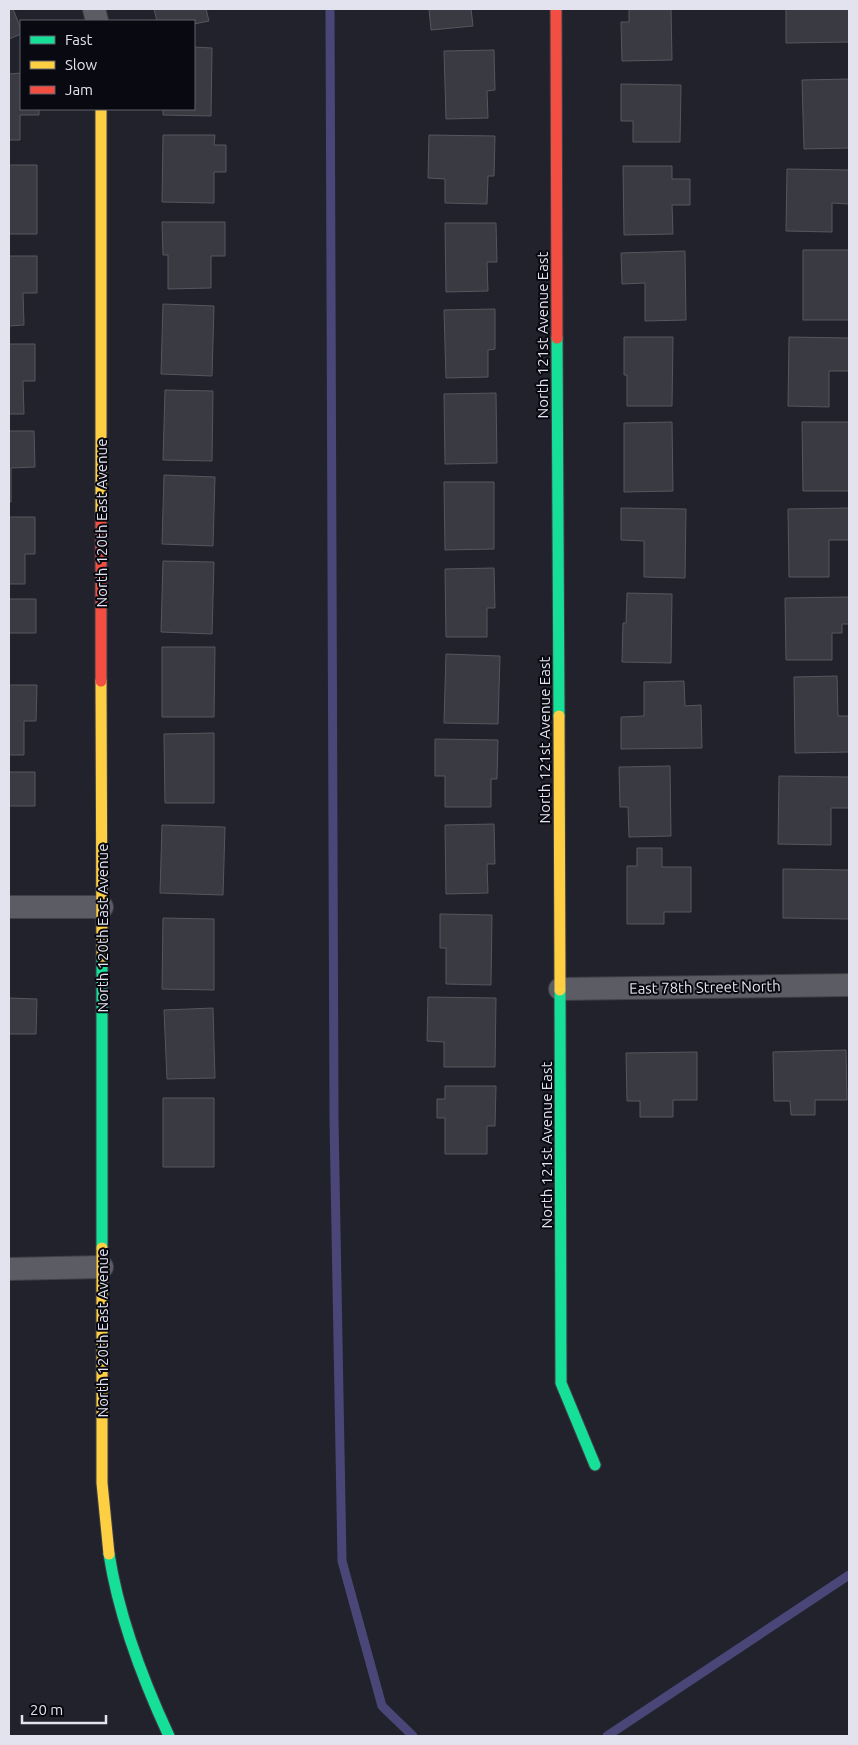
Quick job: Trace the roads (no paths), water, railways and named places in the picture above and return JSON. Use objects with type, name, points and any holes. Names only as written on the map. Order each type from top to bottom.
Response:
[{"type":"street","name":"North 121st Avenue East","points":[[556,9],[561,1383],[595,1465]]},
{"type":"street","name":"North 120th East Avenue","points":[[101,110],[102,1483],[108,1550],[117,1597],[150,1696],[169,1736]]},
{"type":"street","points":[[9,907],[102,907]]},
{"type":"street","name":"East 78th Street North","points":[[560,989],[849,985]]},
{"type":"street","points":[[9,1269],[102,1267]]},
{"type":"waterway","points":[[330,9],[334,1120],[342,1561],[382,1706],[413,1736]]},
{"type":"waterway","points":[[607,1736],[849,1575]]}]
